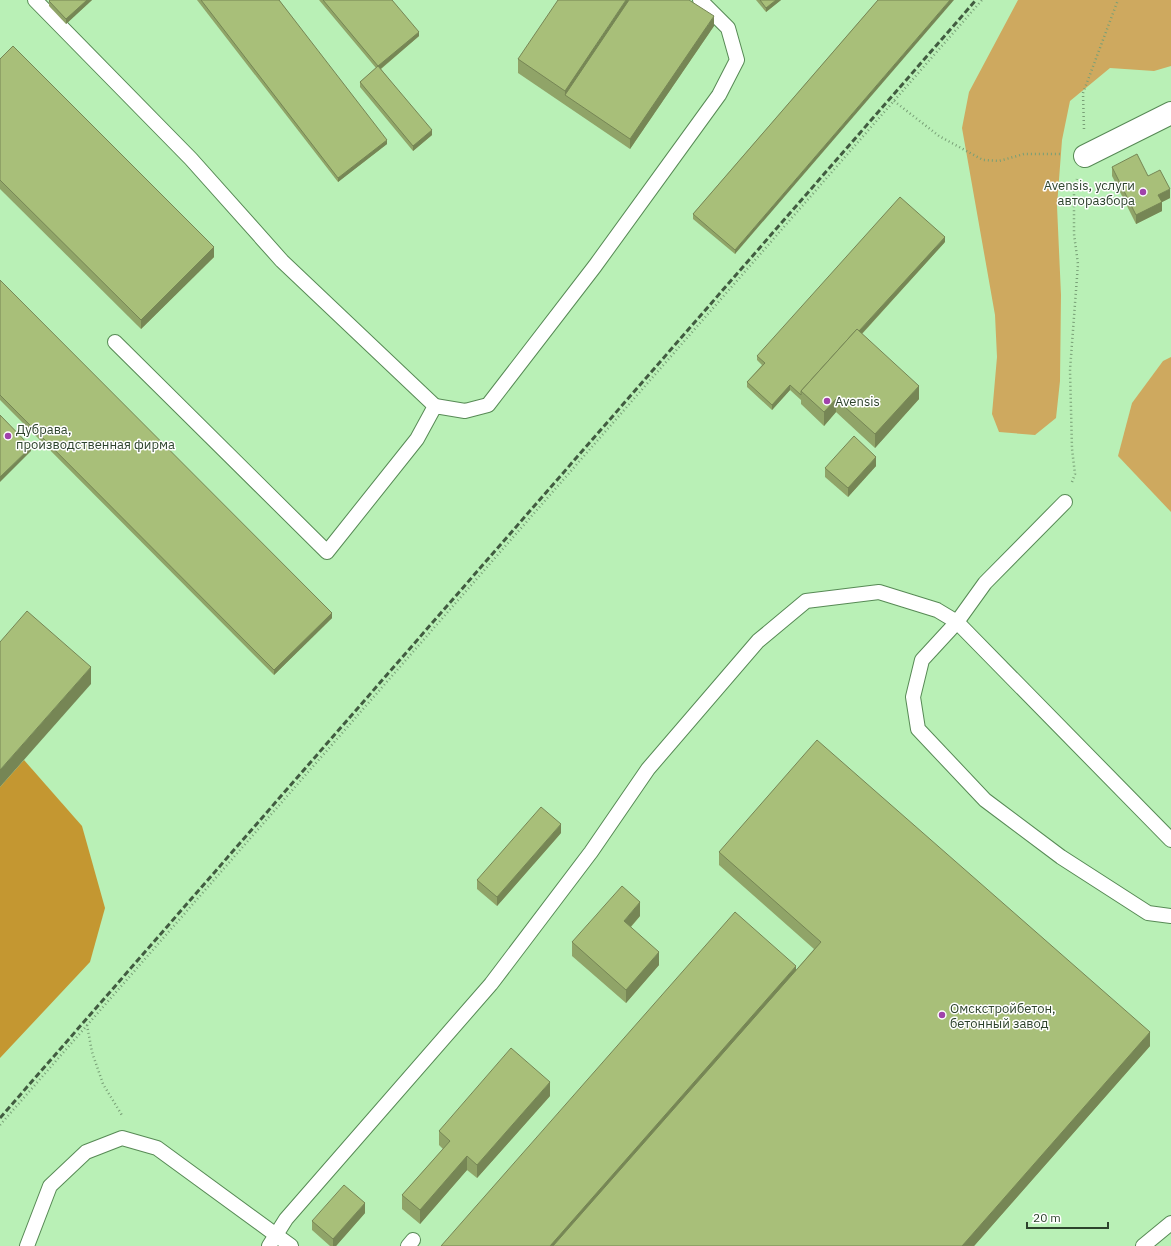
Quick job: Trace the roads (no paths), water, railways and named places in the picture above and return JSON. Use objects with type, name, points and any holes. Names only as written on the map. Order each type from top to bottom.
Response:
[{"type":"street","points":[[1085,156],[1171,113]]},
{"type":"lane","points":[[35,0],[191,159],[282,262],[435,406],[465,411],[488,405],[596,266],[719,95],[737,60],[728,28],[700,0]]},
{"type":"lane","points":[[115,342],[327,552],[417,439],[435,406]]},
{"type":"lane","points":[[1065,502],[985,583],[957,622],[922,660],[913,697],[918,729],[986,800],[1055,852],[1148,913],[1171,916]]},
{"type":"lane","points":[[273,1240],[286,1219],[491,984],[591,852],[648,769],[758,641],[806,601],[879,592],[937,610],[957,622],[1171,840]]},
{"type":"lane","points":[[27,1246],[50,1186],[86,1152],[122,1138],[157,1148],[273,1240],[291,1246]]},
{"type":"lane","points":[[1143,1246],[1171,1222]]},
{"type":"railway","points":[[0,1118],[976,0]]},
{"type":"place","name":"Avensis, услуги авторазбора","points":[[1143,192]]},
{"type":"place","name":"Avensis","points":[[827,401]]},
{"type":"place","name":"Дубрава, производственная фирма","points":[[8,436]]},
{"type":"place","name":"Омскстройбетон, бетонный завод","points":[[942,1015]]}]
